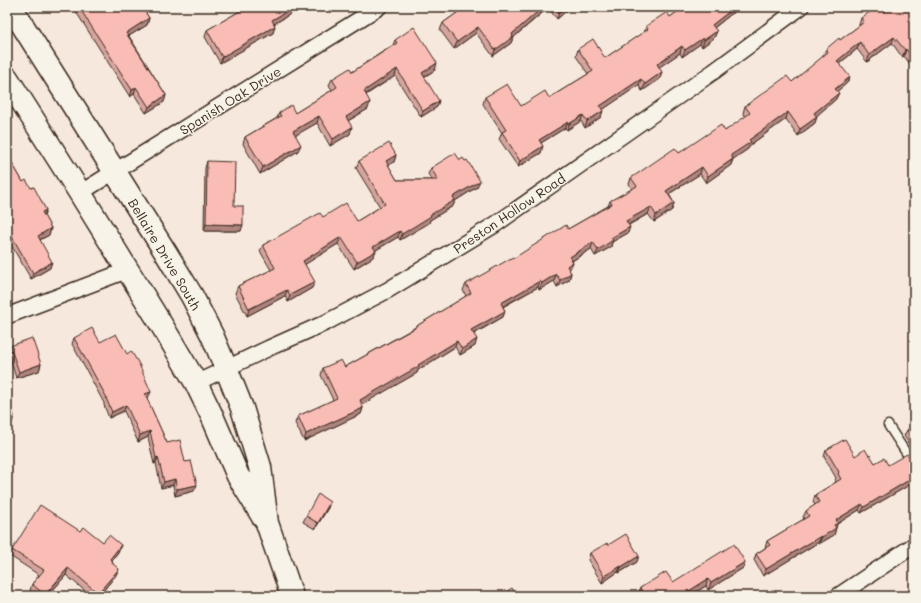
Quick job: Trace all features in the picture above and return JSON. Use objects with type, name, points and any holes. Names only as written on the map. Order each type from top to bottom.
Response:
[{"type":"main road","name":"Bellaire Drive South","points":[[11,7],[166,253],[192,296],[212,335],[242,408],[260,467],[267,523],[292,596]]},
{"type":"main road","name":"Bellaire Drive South","points":[[7,78],[128,270],[196,383],[214,418],[238,476],[267,523]]},
{"type":"street","name":"Spanish Oak Drive","points":[[80,193],[379,7]]},
{"type":"street","name":"Preston Hollow Road","points":[[196,383],[325,323],[388,290],[496,224],[713,72],[801,7]]},
{"type":"street","points":[[7,316],[128,270]]},
{"type":"street","points":[[841,595],[914,545]]},
{"type":"lane","points":[[888,425],[914,465]]},
{"type":"building","points":[[79,7],[142,7],[149,18],[126,33],[166,95],[149,107],[136,87],[132,90]]},
{"type":"building","points":[[247,7],[294,7],[272,20],[275,26],[222,57],[207,30]]},
{"type":"building","points":[[465,7],[543,7],[512,34],[513,37],[495,50],[478,27],[457,42],[443,23]]},
{"type":"building","points":[[555,7],[566,7],[559,12]]},
{"type":"building","points":[[684,7],[735,7],[712,25],[717,31],[685,50],[682,46],[657,64],[662,72],[645,84],[641,79],[600,106],[603,111],[587,121],[583,115],[569,124],[568,122],[539,140],[543,146],[520,161],[502,132],[506,130],[485,97],[507,84],[521,106],[545,91],[549,98],[593,71],[578,49],[593,39],[605,58],[648,29],[646,26],[667,12],[670,17]]},
{"type":"building","points":[[877,7],[881,7],[884,12],[891,7],[914,7],[914,60],[894,37],[869,55],[860,42],[837,61],[850,77],[835,89],[839,93],[814,113],[817,117],[800,129],[788,112],[749,140],[751,142],[731,155],[733,159],[708,176],[702,167],[666,191],[674,203],[656,215],[651,207],[626,221],[630,227],[611,238],[613,240],[598,250],[593,242],[570,257],[573,262],[567,266],[571,273],[560,280],[556,274],[542,283],[540,281],[501,303],[505,311],[471,330],[477,339],[462,349],[457,341],[418,365],[419,366],[360,400],[363,408],[306,434],[298,416],[337,398],[323,368],[341,360],[345,367],[415,328],[471,293],[466,284],[513,257],[514,258],[566,225],[568,229],[612,204],[610,201],[637,186],[631,178],[675,148],[679,153],[721,125],[725,131],[750,113],[745,106],[787,76],[792,82],[828,52],[826,49],[839,38],[840,40],[864,22],[861,18]]},
{"type":"building","points":[[414,27],[437,63],[422,73],[439,101],[423,111],[397,69],[364,91],[370,102],[346,117],[352,127],[333,139],[319,116],[293,131],[301,145],[263,167],[245,137],[281,116],[279,113],[291,105],[295,113],[337,87],[332,79],[350,68],[352,72],[397,43],[395,40]]},
{"type":"building","points":[[389,143],[396,155],[386,161],[397,180],[438,180],[431,168],[455,153],[460,160],[463,158],[465,161],[467,160],[480,181],[453,197],[455,200],[402,234],[400,231],[373,247],[376,251],[357,262],[341,237],[303,261],[315,282],[290,295],[287,290],[249,309],[238,286],[275,268],[263,245],[320,213],[323,217],[346,203],[357,221],[385,204],[359,161]]},
{"type":"building","points":[[7,154],[23,182],[26,180],[31,188],[34,187],[46,210],[42,212],[51,228],[38,236],[52,262],[33,273],[7,228]]},
{"type":"building","points":[[207,161],[235,162],[234,206],[243,206],[243,225],[206,224]]},
{"type":"building","points":[[92,328],[100,342],[116,334],[127,354],[131,351],[139,364],[151,392],[145,394],[167,443],[180,440],[185,462],[191,461],[197,485],[177,489],[175,479],[164,482],[158,457],[156,458],[150,431],[140,435],[126,405],[112,412],[107,398],[74,338]]},
{"type":"building","points":[[32,338],[41,364],[19,372],[10,346]]},
{"type":"building","points":[[7,398],[14,416],[7,419]]},
{"type":"building","points":[[914,425],[914,442],[907,430]]},
{"type":"building","points":[[845,439],[855,456],[865,449],[875,463],[884,458],[888,465],[907,454],[914,463],[914,477],[864,507],[862,504],[836,520],[838,523],[834,525],[836,528],[766,569],[756,554],[770,545],[767,541],[809,516],[806,511],[819,502],[815,495],[841,479],[838,474],[839,472],[826,450]]},
{"type":"building","points":[[318,494],[330,502],[318,523],[306,516]]},
{"type":"building","points":[[40,505],[80,531],[84,527],[103,542],[109,535],[121,545],[110,559],[119,569],[98,593],[68,568],[45,595],[32,584],[44,570],[12,550]]},
{"type":"building","points":[[8,527],[11,554],[7,554]]},
{"type":"building","points":[[626,534],[639,556],[604,576],[590,553],[607,543],[608,545]]},
{"type":"building","points":[[734,544],[745,562],[711,583],[708,579],[681,596],[645,596],[640,588],[666,572],[673,582]]},
{"type":"building","points":[[512,588],[517,596],[500,596]]},
{"type":"building","points":[[103,594],[115,596],[103,596]]}]
